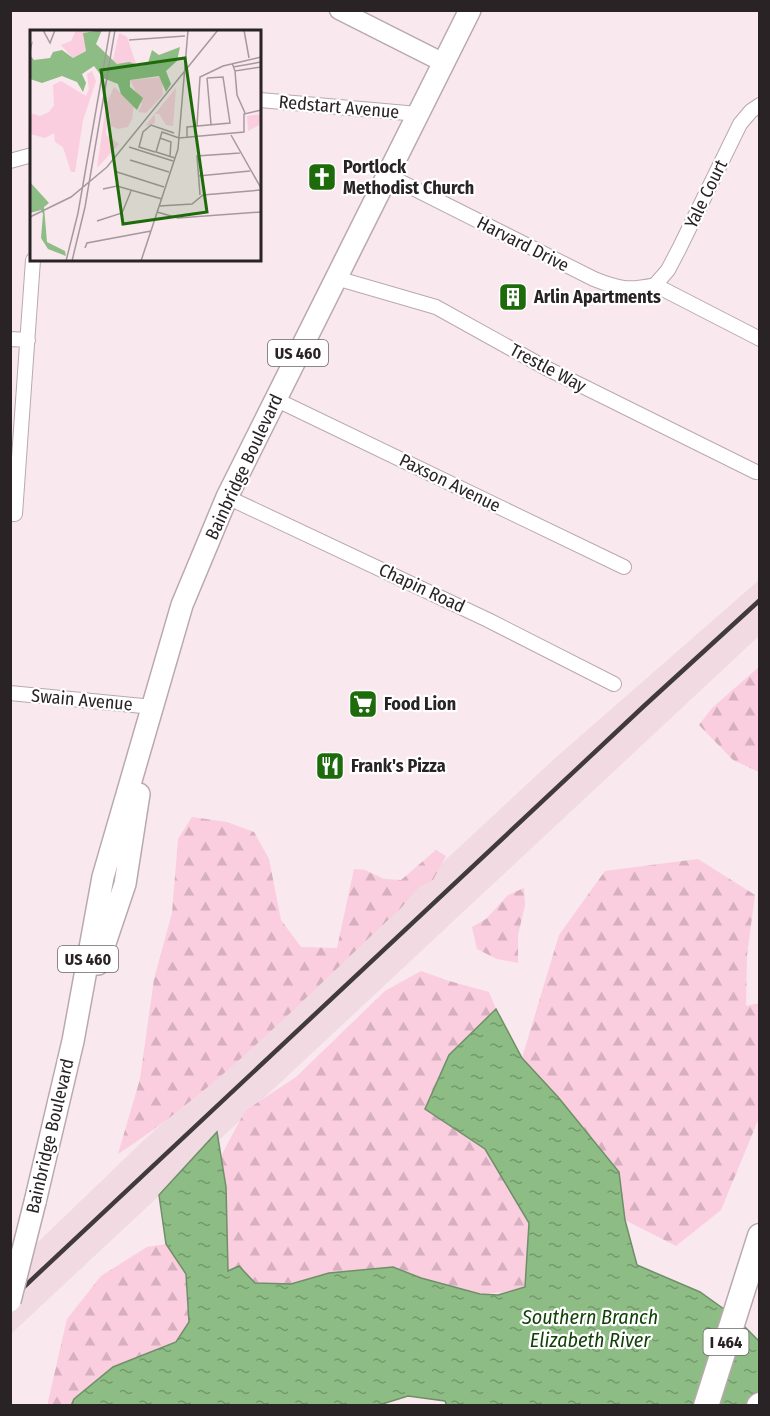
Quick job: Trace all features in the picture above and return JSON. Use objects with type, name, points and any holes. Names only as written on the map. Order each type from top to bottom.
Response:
[{"type":"highway","name":"I 464","points":[[706,1406],[759,1236]]},
{"type":"main road","name":"Bainbridge Boulevard","points":[[10,1301],[73,1041],[103,877],[182,605],[227,497],[470,10]]},
{"type":"street","points":[[339,10],[444,63]]},
{"type":"street","name":"Redstart Avenue","points":[[261,100],[418,114]]},
{"type":"street","name":"Yale Court","points":[[655,285],[668,270],[740,124],[759,105]]},
{"type":"street","points":[[10,161],[30,156]]},
{"type":"street","name":"Harvard Drive","points":[[387,175],[594,279],[616,288],[636,290],[655,285]]},
{"type":"street","points":[[13,514],[33,261]]},
{"type":"street","name":"Trestle Way","points":[[336,278],[436,307],[546,368],[756,472]]},
{"type":"street","points":[[655,285],[759,339]]},
{"type":"street","points":[[10,339],[28,340]]},
{"type":"street","name":"Paxson Avenue","points":[[275,399],[624,567]]},
{"type":"street","name":"Chapin Road","points":[[227,497],[468,610],[614,684]]},
{"type":"street","name":"Swain Avenue","points":[[10,693],[153,707]]},
{"type":"shaded area","points":[[759,580],[759,636],[11,1334],[11,1268],[143,1141],[553,760]]},
{"type":"green space","points":[[759,667],[759,772],[733,760],[699,725],[712,708]]},
{"type":"green space","points":[[192,817],[227,822],[254,832],[269,859],[281,920],[301,947],[337,948],[354,869],[365,870],[384,879],[401,880],[436,850],[446,856],[433,880],[419,887],[401,908],[264,1037],[194,1098],[118,1154],[140,1079],[154,979],[172,913],[178,839]]},
{"type":"green space","points":[[698,859],[755,895],[747,955],[746,1006],[759,1003],[759,1118],[721,1210],[676,1246],[625,1220],[619,1172],[558,1097],[522,1058],[559,935],[605,871]]},
{"type":"green space","points":[[524,888],[525,905],[518,935],[518,963],[497,959],[477,949],[472,927],[486,919],[508,895]]},
{"type":"green space","points":[[421,971],[489,992],[496,1009],[449,1055],[425,1108],[485,1149],[529,1223],[525,1287],[507,1292],[480,1294],[421,1278],[393,1267],[329,1273],[291,1284],[255,1283],[227,1275],[221,1156],[245,1111],[296,1077],[385,991]]},
{"type":"green space","points":[[166,1244],[186,1274],[189,1322],[176,1342],[113,1367],[74,1399],[71,1405],[47,1406],[67,1319],[101,1276],[147,1247]]},
{"type":"water","name":"Southern Branch Elizabeth River","points":[[496,1009],[522,1058],[558,1097],[619,1172],[625,1220],[637,1265],[700,1292],[735,1317],[759,1341],[759,1405],[447,1406],[445,1401],[408,1396],[376,1406],[71,1406],[74,1399],[113,1367],[176,1342],[189,1322],[186,1274],[166,1244],[159,1195],[217,1132],[226,1187],[228,1271],[239,1266],[255,1283],[291,1284],[329,1273],[393,1267],[421,1278],[480,1294],[498,1295],[525,1287],[529,1223],[485,1149],[425,1109],[449,1055]]},
{"type":"railway","points":[[10,1300],[760,600]]},
{"type":"place","name":"Portlock Methodist Church","points":[[322,177]]},
{"type":"place","name":"Arlin Apartments","points":[[513,297]]},
{"type":"place","name":"Food Lion","points":[[363,704]]},
{"type":"place","name":"Frank's Pizza","points":[[330,766]]}]
